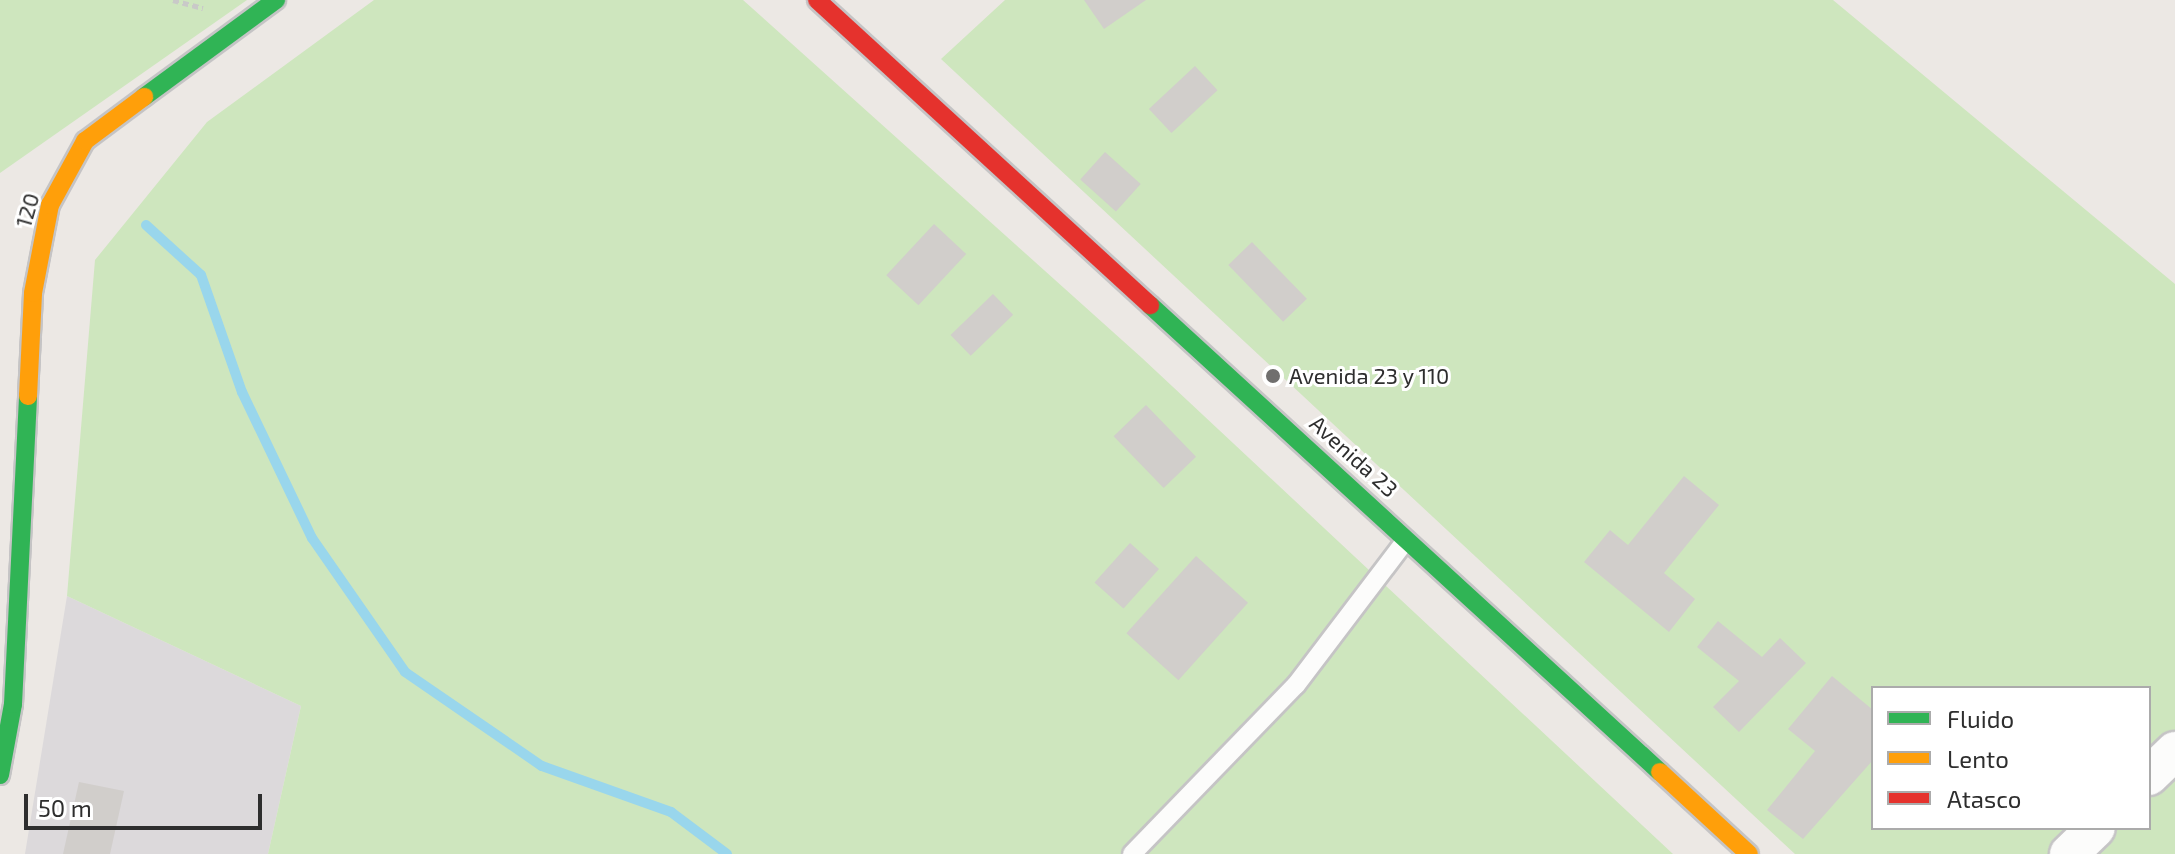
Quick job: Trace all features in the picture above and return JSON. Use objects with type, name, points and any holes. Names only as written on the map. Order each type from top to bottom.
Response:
[{"type":"street","name":"120","points":[[0,775],[13,704],[15,444],[39,263],[50,205],[85,141],[276,0]]},
{"type":"street","name":"Avenida 23","points":[[817,0],[1408,538],[1749,854]]},
{"type":"street","points":[[2151,774],[2175,751]]},
{"type":"street","points":[[2069,854],[2094,830]]},
{"type":"lane","points":[[1132,854],[1296,685],[1408,538]]},
{"type":"shaded area","points":[[67,596],[301,706],[268,854],[25,854]]},
{"type":"green space","points":[[0,0],[247,0],[0,173]]},
{"type":"green space","points":[[374,0],[743,0],[1142,358],[1673,854],[268,854],[301,706],[67,596],[95,260],[207,122]]},
{"type":"green space","points":[[1005,0],[1833,0],[2175,284],[2175,854],[1795,854],[941,59]]},
{"type":"building","points":[[1084,0],[1146,0],[1104,29]]},
{"type":"building","points":[[1195,66],[1218,90],[1171,133],[1149,109]]},
{"type":"building","points":[[1105,152],[1141,184],[1116,212],[1080,179]]},
{"type":"building","points":[[934,224],[966,254],[918,305],[886,275]]},
{"type":"building","points":[[1252,242],[1307,299],[1283,322],[1228,265]]},
{"type":"building","points":[[993,294],[1013,315],[971,356],[951,335]]},
{"type":"building","points":[[1146,405],[1196,457],[1164,488],[1114,436]]},
{"type":"building","points":[[1684,476],[1719,505],[1664,573],[1695,599],[1669,632],[1584,562],[1610,530],[1628,545]]},
{"type":"building","points":[[1130,543],[1159,569],[1124,608],[1095,582]]},
{"type":"building","points":[[1196,556],[1248,603],[1178,680],[1126,633]]},
{"type":"building","points":[[1718,621],[1762,657],[1780,638],[1806,663],[1739,732],[1713,707],[1739,681],[1697,647]]},
{"type":"building","points":[[1832,676],[1871,708],[1871,762],[1803,839],[1767,810],[1815,751],[1788,729]]},
{"type":"building","points":[[79,782],[124,791],[110,854],[63,854]]},
{"type":"waterway","points":[[146,225],[201,275],[242,392],[312,538],[405,672],[542,766],[671,812],[727,854]]},
{"type":"traffic: fast","points":[[144,97],[276,0]]},
{"type":"traffic: fast","points":[[1150,305],[1660,772]]},
{"type":"traffic: fast","points":[[0,775],[13,704],[28,396]]},
{"type":"traffic: slow","points":[[28,396],[33,293],[50,205],[85,141],[144,97]]},
{"type":"traffic: slow","points":[[1660,772],[1749,854]]},
{"type":"traffic: jam","points":[[817,0],[1150,305]]},
{"type":"place","name":"Avenida 23 y 110","points":[[1273,376]]}]
